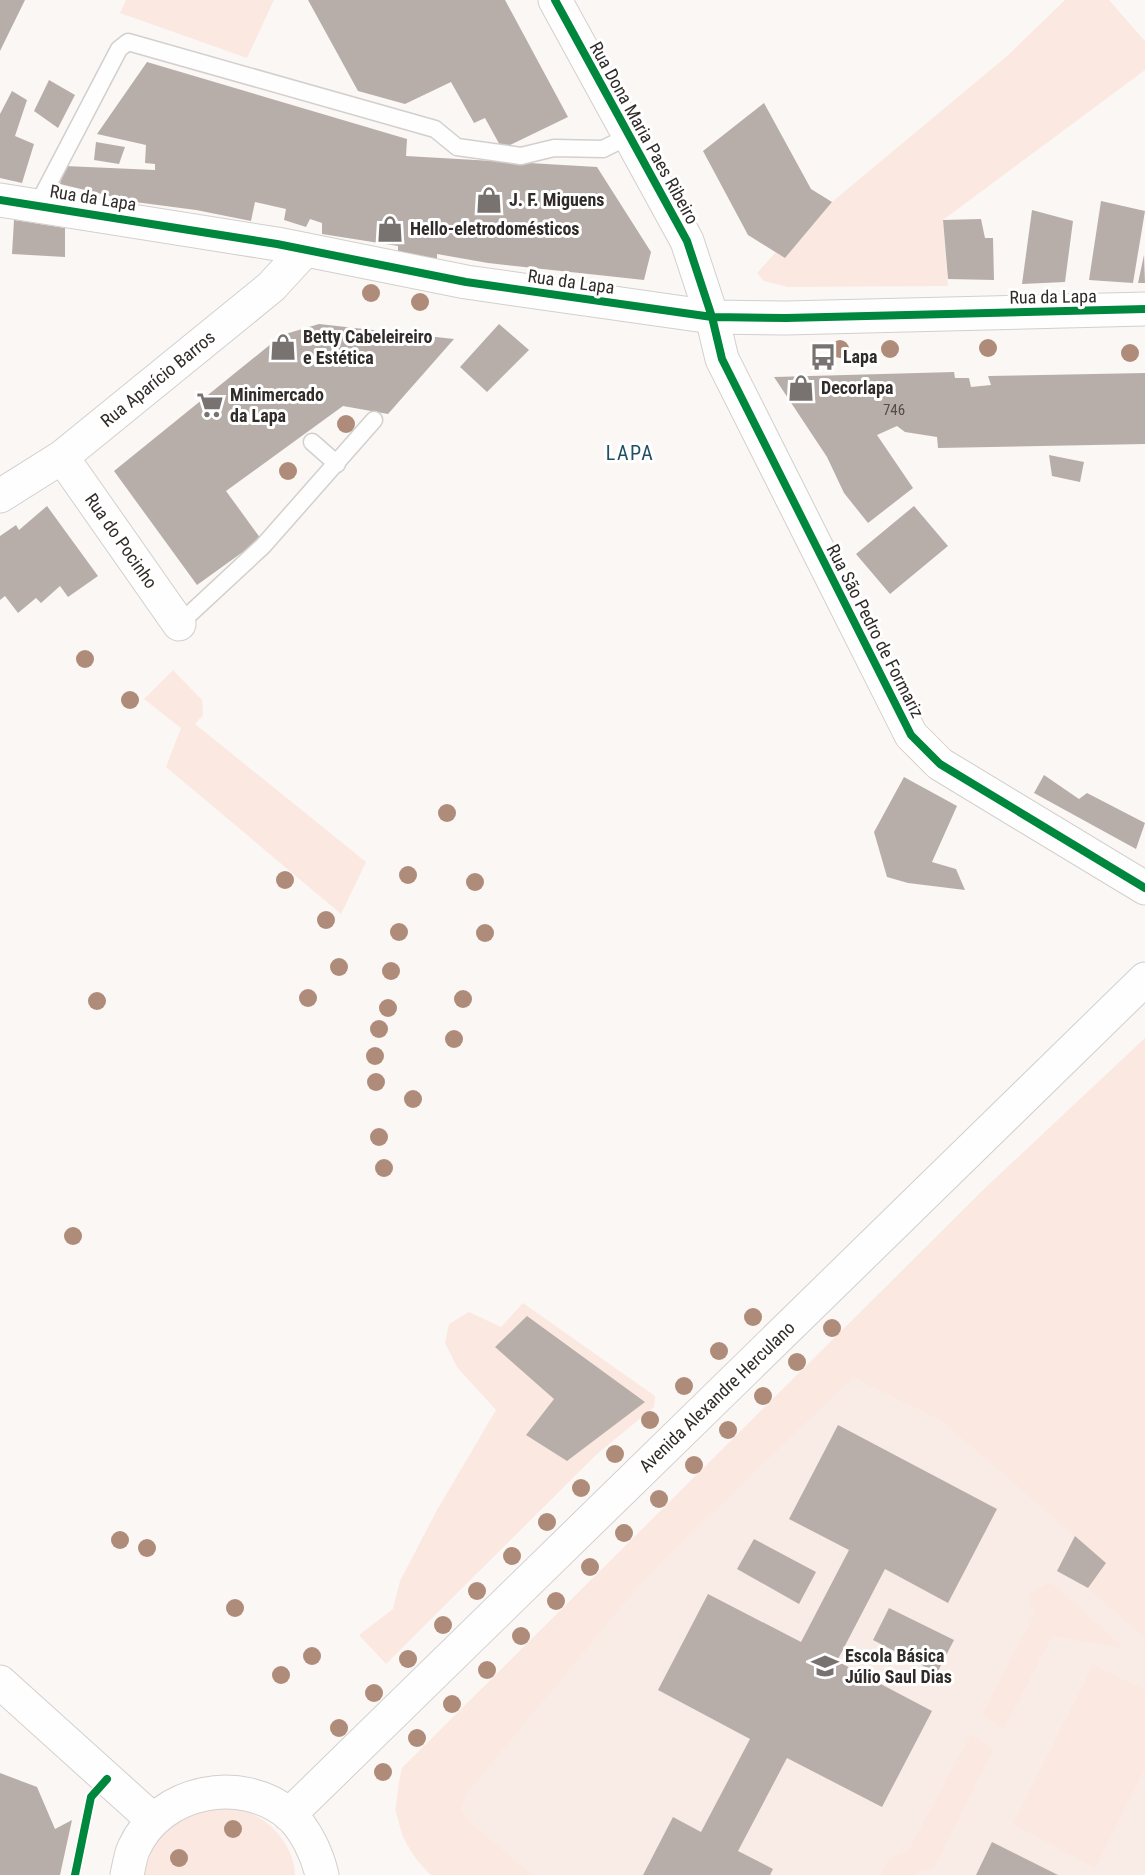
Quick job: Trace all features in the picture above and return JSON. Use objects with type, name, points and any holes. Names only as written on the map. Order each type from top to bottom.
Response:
[{"type":"street","name":"Rua Dona Maria Paes Ribeiro","points":[[555,0],[687,241],[712,317]]},
{"type":"street","name":"Rua da Lapa","points":[[0,200],[38,204],[305,250],[466,282],[712,317],[786,318],[1145,309]]},
{"type":"street","name":"Rua Aparício Barros","points":[[0,496],[62,457],[271,288],[305,250]]},
{"type":"street","name":"Rua São Pedro de Formariz","points":[[712,317],[722,359],[911,735],[939,764],[1145,888]]},
{"type":"street","name":"Rua do Pocinho","points":[[62,457],[179,624]]},
{"type":"street","name":"Avenida Alexandre Herculano","points":[[289,1815],[1145,979]]},
{"type":"street","points":[[0,1682],[153,1820]]},
{"type":"street","points":[[127,1875],[134,1848],[153,1820],[182,1800],[218,1791],[255,1796],[289,1815],[310,1840],[322,1875]]},
{"type":"lane","points":[[38,204],[119,49],[128,42],[435,129],[457,147],[482,152],[521,156],[554,147],[603,149],[629,136]]},
{"type":"lane","points":[[179,624],[255,553],[374,420]]},
{"type":"lane","points":[[312,442],[337,464]]},
{"type":"shaded area","points":[[126,0],[274,0],[247,58],[120,13]]},
{"type":"shaded area","points":[[1065,0],[1109,0],[1145,41],[1145,70],[943,220],[948,286],[788,287],[764,281],[757,273],[776,252],[785,258],[832,202],[1006,57]]},
{"type":"shaded area","points":[[173,670],[202,700],[203,715],[195,724],[366,862],[341,914],[166,767],[181,728],[144,699]]},
{"type":"shaded area","points":[[1145,1038],[1145,1638],[1088,1588],[1105,1562],[942,1421],[853,1377],[647,1576],[469,1790],[461,1809],[472,1824],[532,1875],[431,1875],[411,1850],[400,1826],[397,1799],[402,1768],[984,1189]]},
{"type":"shaded area","name":"Escola Básica Júlio Saul Dias","points":[[880,1293],[1145,1565],[1145,1875],[431,1875],[417,1860],[404,1838],[395,1810],[402,1768]]},
{"type":"shaded area","points":[[523,1303],[655,1396],[654,1407],[596,1455],[386,1664],[359,1635],[393,1609],[400,1581],[437,1510],[496,1410],[457,1367],[445,1343],[449,1324],[469,1312],[501,1327]]},
{"type":"shaded area","points":[[1050,1582],[1124,1648],[1052,1636],[1004,1729],[982,1714],[1035,1614],[1028,1595]]},
{"type":"shaded area","points":[[1093,1665],[1145,1690],[1145,1768],[1095,1868],[1013,1824]]},
{"type":"shaded area","points":[[971,1734],[993,1750],[934,1867],[918,1872],[916,1875],[881,1875],[890,1858],[909,1850]]},
{"type":"shaded area","points":[[207,1807],[243,1810],[265,1822],[283,1840],[289,1851],[295,1875],[144,1875],[152,1850],[165,1831],[183,1818]]},
{"type":"building","points":[[0,0],[25,0],[0,51]]},
{"type":"building","points":[[308,0],[505,0],[568,117],[502,149],[485,118],[474,123],[451,82],[405,104],[358,91]]},
{"type":"building","points":[[147,62],[407,139],[406,156],[597,167],[651,252],[644,280],[488,263],[437,254],[437,264],[398,258],[398,246],[322,234],[322,223],[310,219],[306,227],[284,220],[286,209],[255,202],[251,221],[196,210],[135,202],[60,184],[65,166],[155,170],[155,164],[145,163],[146,145],[97,134]]},
{"type":"building","points":[[49,80],[75,95],[58,128],[34,111]]},
{"type":"building","points":[[12,91],[27,100],[15,136],[34,144],[22,183],[0,178],[0,114]]},
{"type":"building","points":[[764,103],[811,189],[832,202],[785,258],[748,235],[703,151]]},
{"type":"building","points":[[96,142],[125,147],[119,164],[94,160]]},
{"type":"building","points":[[1101,201],[1145,211],[1133,283],[1089,280]]},
{"type":"building","points":[[1032,210],[1073,221],[1065,282],[1022,284]]},
{"type":"building","points":[[981,219],[985,238],[993,238],[994,280],[948,279],[943,220]]},
{"type":"building","points":[[14,220],[65,228],[65,257],[12,254]]},
{"type":"building","points":[[1144,255],[1145,283],[1138,283]]},
{"type":"building","points":[[319,324],[454,339],[388,414],[343,406],[226,491],[261,539],[197,585],[114,471],[282,335]]},
{"type":"building","points":[[499,324],[529,350],[487,392],[460,367]]},
{"type":"building","points":[[954,372],[955,378],[969,378],[971,387],[991,385],[988,376],[1145,373],[1145,444],[938,448],[937,437],[905,432],[897,426],[877,435],[913,488],[868,523],[844,493],[827,457],[774,377]]},
{"type":"building","points":[[1049,455],[1084,462],[1080,482],[1052,476]]},
{"type":"building","points":[[47,506],[98,576],[68,597],[60,586],[41,603],[36,598],[18,613],[5,596],[0,600],[0,536],[16,525],[19,530]]},
{"type":"building","points":[[914,506],[948,546],[890,594],[856,554]]},
{"type":"building","points":[[1044,775],[1079,799],[1087,793],[1145,823],[1136,849],[1034,793]]},
{"type":"building","points":[[904,777],[957,806],[932,862],[956,869],[965,890],[908,883],[887,877],[874,832]]},
{"type":"building","points":[[527,1316],[645,1402],[567,1461],[526,1435],[554,1399],[495,1347]]},
{"type":"building","points":[[838,1425],[997,1509],[948,1603],[885,1569],[837,1661],[932,1711],[882,1807],[787,1758],[738,1851],[773,1869],[770,1875],[643,1875],[673,1817],[701,1832],[750,1739],[658,1690],[708,1594],[801,1642],[849,1550],[789,1519]]},
{"type":"building","points":[[1075,1536],[1106,1563],[1088,1588],[1057,1571]]},
{"type":"building","points":[[754,1539],[816,1572],[799,1604],[737,1569]]},
{"type":"building","points":[[889,1608],[954,1640],[937,1673],[873,1640]]},
{"type":"building","points":[[0,1773],[37,1787],[55,1829],[72,1820],[60,1875],[0,1875]]},
{"type":"building","points":[[992,1842],[1058,1875],[976,1875]]},
{"type":"cycle path","points":[[555,0],[687,241],[712,317],[722,359],[911,735],[940,764],[1145,888]]},
{"type":"cycle path","points":[[0,200],[277,244],[466,282],[712,317],[786,318],[1145,309]]},
{"type":"cycle path","points":[[75,1875],[91,1797],[107,1779]]},
{"type":"place","name":"J. F. Miguens","points":[[489,200]]},
{"type":"place","name":"Hello-eletrodomésticos","points":[[390,229]]},
{"type":"place","name":"Betty Cabeleireiro e Estética","points":[[283,347]]},
{"type":"place","name":"Lapa","points":[[823,357]]},
{"type":"place","name":"Decorlapa","points":[[801,388]]},
{"type":"place","name":"Minimercado da Lapa","points":[[210,405]]},
{"type":"place","name":"Escola Básica Júlio Saul Dias","points":[[825,1666]]},
{"type":"district","name":"LAPA","points":[[630,453]]}]
